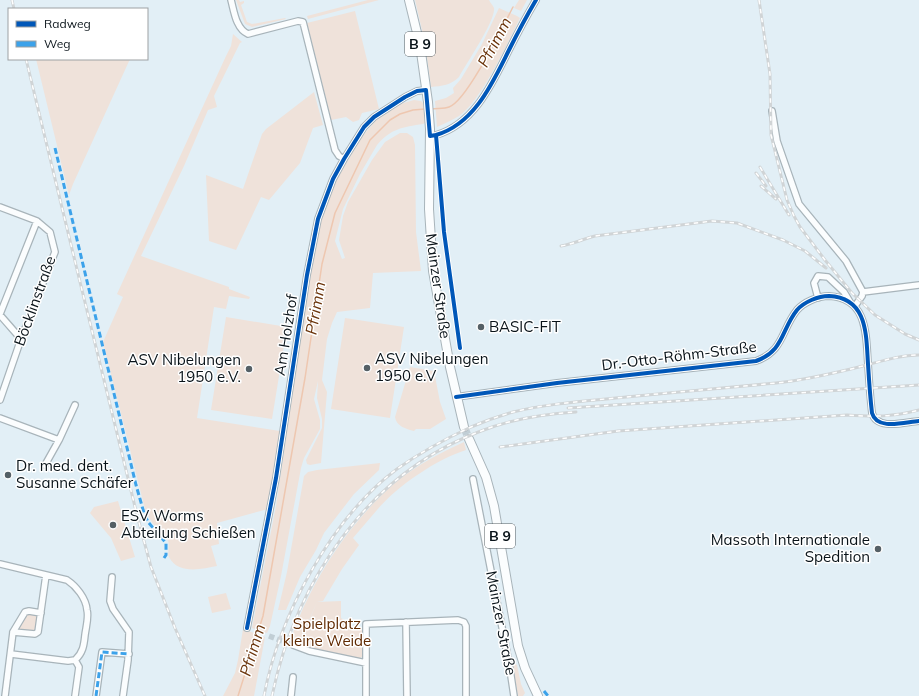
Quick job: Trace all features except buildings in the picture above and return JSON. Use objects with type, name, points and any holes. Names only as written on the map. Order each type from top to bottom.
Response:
[{"type":"main road","name":"Mainzer Straße","points":[[409,0],[420,45],[433,135],[429,209],[433,270],[456,396],[464,427]]},
{"type":"main road","name":"Mainzer Straße","points":[[469,439],[486,477],[494,506],[518,646],[525,668],[538,696]]},
{"type":"street","points":[[231,0],[239,26],[243,32],[248,34],[298,21],[303,22],[334,150],[344,159]]},
{"type":"street","points":[[433,135],[449,130],[464,120],[478,105],[496,76],[536,0]]},
{"type":"street","name":"Am Holzhof","points":[[247,628],[276,478],[314,234],[321,210],[344,159],[364,128],[374,118],[409,95],[417,91],[426,90]]},
{"type":"street","points":[[772,111],[777,141],[799,204],[846,261],[863,292]]},
{"type":"street","name":"Böcklinstraße","points":[[0,207],[37,221],[50,232],[55,252],[21,339],[0,400]]},
{"type":"street","points":[[21,339],[0,315],[37,221]]},
{"type":"street","points":[[818,298],[814,283],[818,276],[828,277],[844,292],[861,315],[866,331],[873,417],[881,423],[889,424],[919,420]]},
{"type":"street","points":[[863,292],[919,284]]},
{"type":"street","points":[[853,304],[862,296],[863,292]]},
{"type":"street","name":"Dr.-Otto-Röhm-Straße","points":[[456,396],[556,383],[756,361],[767,356],[774,350],[798,309],[805,304],[827,296],[836,297],[853,304]]},
{"type":"street","points":[[45,465],[76,404]]},
{"type":"street","points":[[0,418],[59,440]]},
{"type":"street","name":"Mainzer Straße","points":[[473,478],[514,696]]},
{"type":"street","points":[[0,564],[62,578],[71,582],[80,594],[88,613],[83,648],[80,655],[75,660],[68,661],[10,654]]},
{"type":"street","points":[[13,632],[37,634],[39,630],[46,575]]},
{"type":"street","points":[[112,577],[110,601],[113,609],[129,632],[129,654],[123,696]]},
{"type":"street","points":[[5,696],[13,632],[25,612],[29,611],[41,613]]},
{"type":"street","points":[[366,696],[366,624],[458,620],[464,622],[466,626],[466,696]]},
{"type":"street","points":[[406,622],[407,696]]},
{"type":"street","points":[[292,645],[309,651],[366,663]]},
{"type":"street","points":[[96,696],[102,652],[129,654]]},
{"type":"street","points":[[75,660],[79,667],[75,696]]},
{"type":"street","points":[[291,696],[293,677]]},
{"type":"green space","points":[[236,0],[239,0],[240,2],[244,1],[241,5],[247,22],[252,24],[286,19],[252,27],[245,24]]},
{"type":"green space","points":[[368,0],[379,0],[308,19],[307,16]]},
{"type":"green space","points":[[415,0],[489,0],[494,8],[490,22],[480,42],[459,77],[443,86],[431,87],[425,43]]},
{"type":"green space","points":[[519,0],[527,0],[521,11],[514,8]]},
{"type":"green space","points":[[499,8],[520,18],[501,57],[476,98],[467,109],[459,116],[437,127],[435,101],[446,98],[454,93],[453,88],[461,79],[482,44]]},
{"type":"green space","points":[[355,11],[379,109],[362,113],[359,120],[353,122],[346,117],[331,120],[307,23]]},
{"type":"green space","points":[[233,34],[242,42],[240,43],[214,96],[217,107],[208,110],[184,166],[141,256],[229,287],[229,289],[250,297],[249,299],[229,296],[226,309],[214,307],[197,418],[280,431],[268,509],[217,523],[219,544],[211,546],[217,566],[198,569],[184,569],[173,563],[169,557],[169,545],[167,539],[153,523],[145,509],[103,342],[123,297],[117,294],[231,46]]},
{"type":"green space","points":[[36,60],[130,60],[73,184],[69,195]]},
{"type":"green space","points":[[314,92],[323,125],[313,128],[300,163],[269,200],[261,197],[236,250],[209,241],[206,175],[243,189],[262,134],[266,129]]},
{"type":"green space","points":[[414,100],[421,101],[424,104],[425,123],[409,126],[392,132],[377,145],[360,174],[343,209],[335,241],[342,259],[345,258],[339,240],[343,216],[348,202],[372,160],[385,142],[400,133],[407,133],[413,137],[415,145],[416,232],[421,271],[373,273],[370,308],[337,312],[332,323],[327,339],[322,380],[327,392],[321,463],[310,465],[307,464],[306,460],[322,428],[322,419],[317,398],[318,381],[314,399],[320,420],[320,429],[304,458],[301,468],[281,576],[270,626],[267,633],[252,628],[276,506],[301,336],[317,236],[323,211],[336,181],[360,139],[376,120],[387,112],[400,104]]},
{"type":"green space","name":"ASV Nibelungen 1950 e.V.","points":[[226,317],[287,327],[272,419],[211,410]]},
{"type":"green space","name":"ASV Nibelungen 1950 e.V","points":[[345,318],[404,327],[390,418],[331,409]]},
{"type":"green space","points":[[410,367],[434,371],[440,402],[446,419],[430,429],[416,429],[414,431],[402,427],[397,423],[395,417]]},
{"type":"green space","points":[[464,442],[466,450],[443,460],[418,474],[395,492],[377,510],[353,538],[359,545],[342,569],[323,601],[317,602],[299,643],[290,640],[305,603],[316,582],[346,536],[370,507],[396,482],[412,470],[437,455]]},
{"type":"green space","points":[[380,463],[379,470],[354,494],[324,533],[300,577],[286,610],[278,610],[287,572],[304,476],[308,472],[317,470]]},
{"type":"green space","name":"ESV Worms Abteilung Schießen","points":[[118,501],[135,557],[121,561],[111,538],[90,513],[94,507]]},
{"type":"green space","points":[[226,593],[231,609],[212,613],[208,597]]},
{"type":"green space","name":"Spielplatz kleine Weide","points":[[341,601],[341,618],[346,621],[346,627],[360,628],[363,630],[363,656],[359,659],[308,649],[299,645],[317,602]]},
{"type":"green space","points":[[27,613],[38,615],[35,632],[18,629]]},
{"type":"green space","points":[[243,629],[265,637],[254,696],[223,696],[235,673]]},
{"type":"green space","points":[[514,663],[517,665],[521,684],[525,693],[523,696],[518,696],[513,667]]},
{"type":"waterway","name":"Pfrimm","points":[[431,109],[449,107],[457,102],[475,78],[513,7]]},
{"type":"waterway","name":"Pfrimm","points":[[238,696],[263,616],[305,378],[322,264],[335,213],[370,140],[390,120],[400,114],[413,110],[425,109]]},
{"type":"tunnel","points":[[464,427],[469,439]]},
{"type":"tunnel","points":[[269,636],[293,645]]},
{"type":"railway","points":[[12,0],[14,8]]},
{"type":"railway","points":[[759,0],[770,74],[771,135],[787,200],[794,216],[800,227],[852,293],[875,315],[905,334],[919,340]]},
{"type":"railway","points":[[26,60],[151,567],[175,628],[205,696]]},
{"type":"railway","points":[[760,167],[789,215]]},
{"type":"railway","points":[[756,173],[766,186]]},
{"type":"railway","points":[[761,186],[776,199]]},
{"type":"railway","points":[[561,246],[595,236],[712,221],[737,223],[783,240],[805,251],[826,268]]},
{"type":"railway","points":[[264,696],[271,665],[295,602],[311,571],[330,541],[350,514],[373,490],[397,469],[442,441],[471,427],[513,412],[527,409],[583,401],[787,382],[831,374],[898,357],[919,355]]},
{"type":"railway","points":[[568,408],[919,385]]},
{"type":"railway","points":[[500,447],[618,431],[847,415],[883,416],[919,410]]},
{"type":"railway","points":[[272,696],[283,653],[299,612],[319,573],[343,536],[372,503],[404,474],[441,450],[481,431],[504,423],[528,418],[576,412]]},
{"type":"marked path","points":[[55,148],[136,485],[148,522],[166,543],[166,555],[164,558]]},
{"type":"marked path","points":[[96,696],[102,652],[129,654]]},
{"type":"marked path","points":[[544,691],[548,696]]},
{"type":"cycle path","points":[[436,135],[449,130],[461,122],[480,101],[495,77],[536,0]]},
{"type":"cycle path","points":[[247,628],[276,478],[307,275],[318,219],[333,179],[364,127],[374,117],[417,91],[426,90],[430,136],[436,135],[444,232],[460,348]]},
{"type":"cycle path","points":[[456,397],[557,383],[756,361],[765,357],[777,346],[792,318],[800,307],[816,298],[829,296],[842,298],[851,303],[858,311],[862,320],[867,341],[872,413],[875,419],[885,424],[899,424],[919,421]]},
{"type":"place","name":"BASIC-FIT","points":[[481,327]]},
{"type":"place","name":"ASV Nibelungen 1950 e.V","points":[[367,368]]},
{"type":"place","name":"ASV Nibelungen 1950 e.V.","points":[[249,369]]},
{"type":"place","name":"Dr. med. dent. Susanne Schäfer","points":[[8,475]]},
{"type":"place","name":"ESV Worms Abteilung Schießen","points":[[113,525]]},
{"type":"place","name":"Massoth Internationale Spedition","points":[[878,549]]}]
